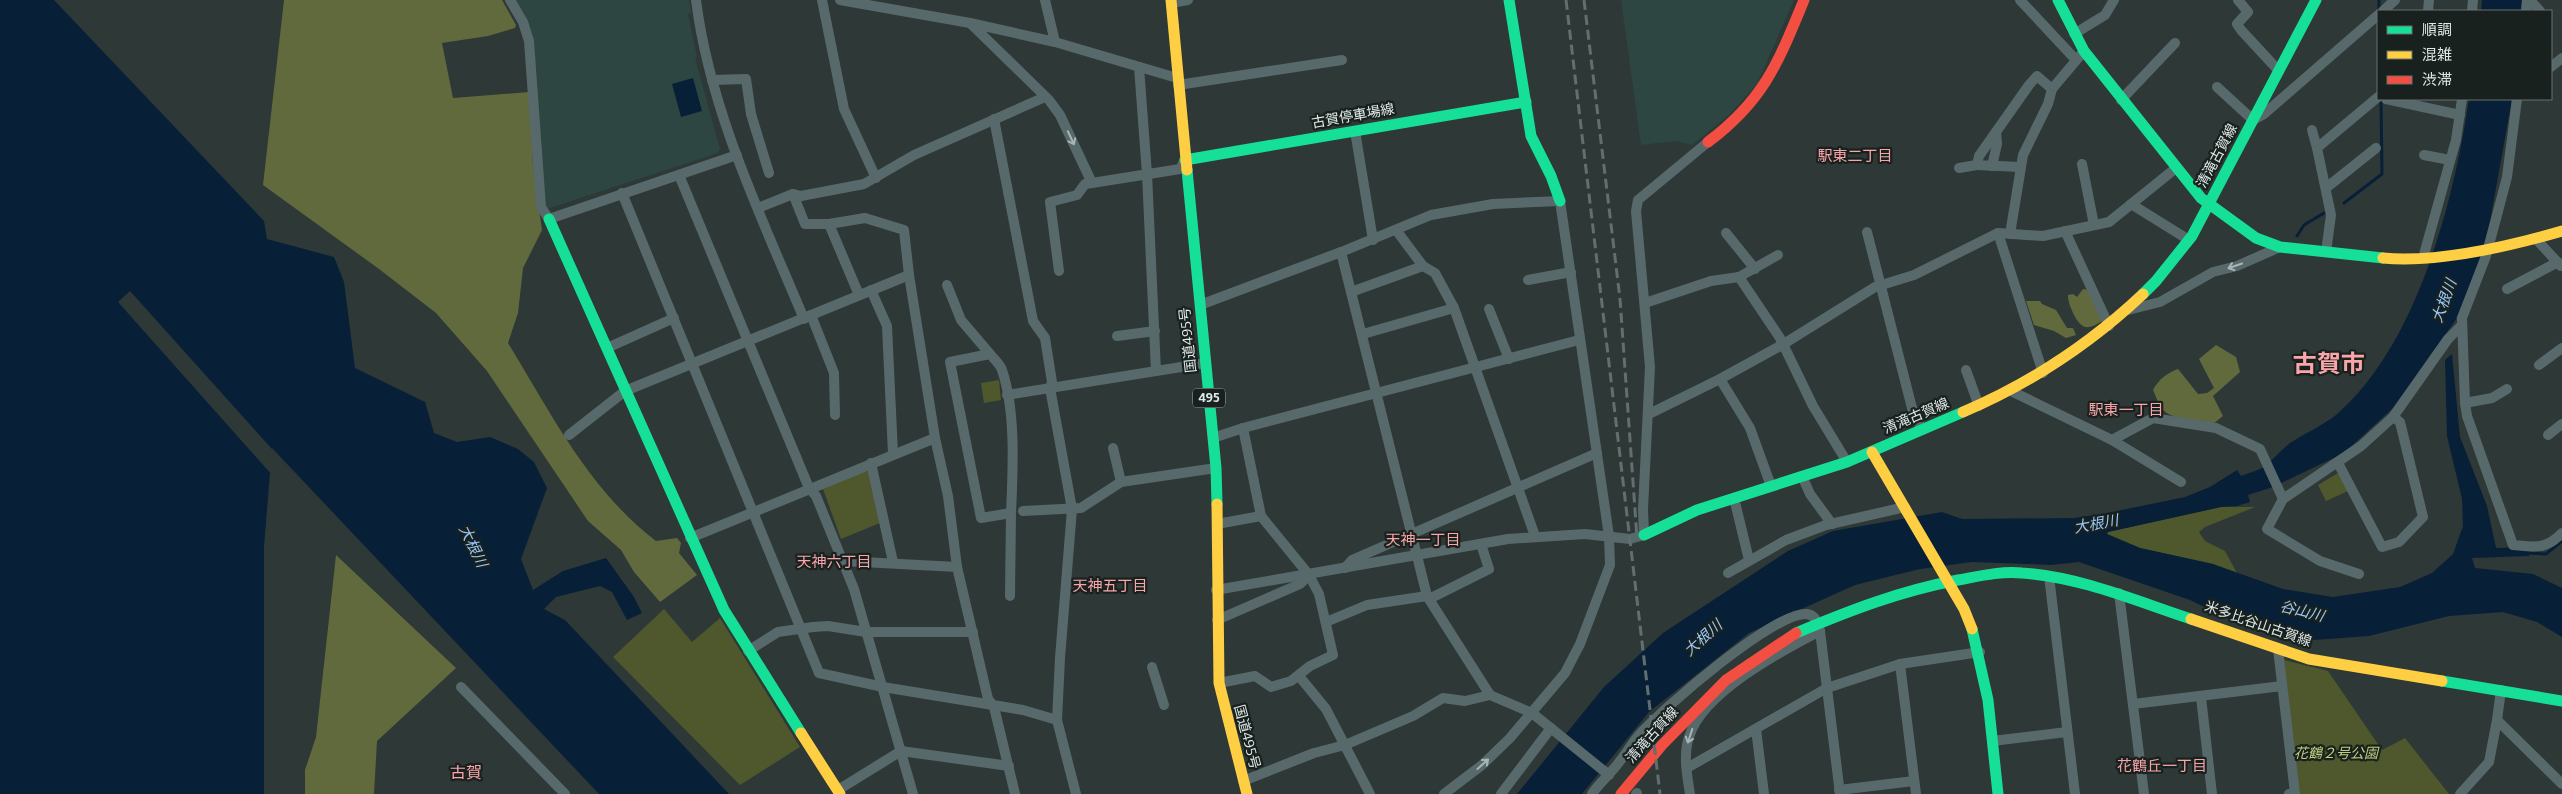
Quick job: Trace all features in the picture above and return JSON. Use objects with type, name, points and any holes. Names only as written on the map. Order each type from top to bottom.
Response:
[{"type":"main road","points":[[1509,0],[1531,136],[1537,151],[1557,184],[1560,201]]},
{"type":"main road","points":[[1708,142],[1729,128],[1762,94],[1774,71],[1804,0]]},
{"type":"main road","points":[[2058,0],[2084,51],[2176,168],[2208,204],[2256,238],[2280,247],[2404,260],[2486,250],[2562,231]]},
{"type":"main road","name":"清滝古賀線","points":[[1644,535],[1697,510],[1847,462],[1979,406],[2043,373],[2109,326],[2128,310],[2156,281],[2189,240],[2316,0]]},
{"type":"main road","name":"国道495号","points":[[1171,1],[1177,81],[1216,468],[1216,590],[1219,683],[1246,794]]},
{"type":"main road","name":"古賀停車場線","points":[[1186,160],[1526,102]]},
{"type":"main road","points":[[549,219],[690,538],[724,610],[748,651],[839,792]]},
{"type":"main road","points":[[1872,452],[1964,609],[1980,652],[1998,794]]},
{"type":"main road","name":"米多比谷山古賀線","points":[[1947,581],[1996,573],[2023,573],[2049,576],[2119,593],[2278,649],[2323,661],[2562,701]]},
{"type":"main road","name":"清滝古賀線","points":[[1621,794],[1662,745],[1726,680],[1792,635],[1819,627],[1885,598],[1947,581]]},
{"type":"street","points":[[510,0],[523,22],[529,41],[541,207],[549,219],[737,155]]},
{"type":"street","points":[[696,0],[701,35],[712,80],[737,155],[758,208],[834,373],[835,415]]},
{"type":"street","points":[[822,0],[844,109],[876,178]]},
{"type":"street","points":[[840,0],[867,2],[1055,42],[1139,67],[1177,81],[1342,60]]},
{"type":"street","points":[[1045,0],[1055,42]]},
{"type":"street","points":[[1171,1],[1188,0]]},
{"type":"street","points":[[2020,0],[2076,60]]},
{"type":"street","points":[[2074,34],[2105,16],[2114,0]]},
{"type":"street","points":[[2238,0],[2248,12],[2237,24],[2278,71]]},
{"type":"street","points":[[2383,10],[2396,0]]},
{"type":"street","points":[[2529,0],[2539,10]]},
{"type":"street","points":[[2217,87],[2253,120],[2264,114],[2377,16]]},
{"type":"street","points":[[970,23],[1060,115],[1092,183]]},
{"type":"street","points":[[2121,100],[2175,43]]},
{"type":"street","points":[[2010,234],[2020,166],[2029,139],[2048,104],[2052,89],[2084,51]]},
{"type":"street","points":[[2552,66],[2562,58]]},
{"type":"street","points":[[1139,67],[1147,174],[1149,251],[1156,371]]},
{"type":"street","points":[[1977,165],[1979,156],[2037,76],[2052,89]]},
{"type":"street","points":[[712,80],[746,79],[751,114],[769,172]]},
{"type":"street","points":[[758,208],[793,194],[801,196],[864,184],[914,155],[1045,98]]},
{"type":"street","points":[[2316,148],[2377,98]]},
{"type":"street","points":[[2397,100],[2420,102],[2460,116]]},
{"type":"street","points":[[2423,258],[2450,160],[2462,100]]},
{"type":"street","points":[[2517,100],[2507,177],[2461,326],[2466,416],[2513,545],[2538,548],[2553,542],[2562,533]]},
{"type":"street","points":[[994,119],[1033,322],[1045,338],[1052,382],[1050,388],[1072,509],[1057,720],[1076,794]]},
{"type":"street","points":[[2312,130],[2331,215],[2326,252]]},
{"type":"street","points":[[1355,131],[1373,240]]},
{"type":"street","points":[[1992,166],[1997,144],[1996,132]]},
{"type":"street","points":[[1216,590],[1535,536],[1585,534],[1630,539],[1644,535],[1643,509],[1650,367],[1636,211],[1638,200],[1708,142]]},
{"type":"street","points":[[2326,188],[2376,148]]},
{"type":"street","points":[[2424,155],[2450,160]]},
{"type":"street","points":[[1059,271],[1050,202],[1076,195],[1085,184],[1180,170],[1186,160]]},
{"type":"street","points":[[2082,164],[2094,225]]},
{"type":"street","points":[[1959,168],[1977,165],[2020,166]]},
{"type":"street","points":[[1648,414],[1720,379],[1782,345],[1856,297],[1914,275],[1998,234],[2043,236],[2109,222],[2176,168]]},
{"type":"street","points":[[679,175],[809,488],[816,496],[843,560],[883,688],[913,794]]},
{"type":"street","points":[[622,193],[754,510],[819,673],[883,688],[994,707],[1023,710],[1057,720]]},
{"type":"street","points":[[793,194],[805,224],[829,224],[865,218],[904,230],[921,358],[935,438],[948,496],[958,567],[988,699],[994,707],[1015,794]]},
{"type":"street","points":[[1200,305],[1444,212],[1493,204],[1560,201],[1609,536],[1610,565],[1580,644],[1565,673],[1532,713],[1482,765],[1444,794]]},
{"type":"street","points":[[2131,204],[2189,240]]},
{"type":"street","points":[[829,224],[859,295]]},
{"type":"street","points":[[1396,230],[1423,266],[1435,274],[1454,308],[1519,486],[1535,536]]},
{"type":"street","points":[[2065,231],[2109,326]]},
{"type":"street","points":[[1726,232],[1754,269]]},
{"type":"street","points":[[1867,232],[1912,408],[1922,430]]},
{"type":"street","points":[[1998,234],[2043,373]]},
{"type":"street","points":[[2507,289],[2560,264],[2536,239]]},
{"type":"street","points":[[2128,310],[2160,302],[2213,272],[2237,266],[2280,247]]},
{"type":"street","points":[[1341,252],[1410,534],[1428,597],[1490,694],[1532,713],[1606,773]]},
{"type":"street","points":[[1645,303],[1711,281],[1739,277],[1778,255]]},
{"type":"street","points":[[1351,292],[1423,266]]},
{"type":"street","points":[[1528,280],[1571,272]]},
{"type":"street","points":[[569,436],[625,391],[909,275]]},
{"type":"street","points":[[1739,277],[1751,292],[1782,345],[1813,406],[1847,462]]},
{"type":"street","points":[[947,285],[960,311],[961,320],[1001,368],[1007,395],[1013,448],[1010,596]]},
{"type":"street","points":[[871,290],[887,326],[892,454]]},
{"type":"street","points":[[1362,334],[1454,308]]},
{"type":"street","points":[[1489,309],[1509,359]]},
{"type":"street","points":[[607,348],[674,318]]},
{"type":"street","points":[[2359,574],[2320,561],[2267,529],[2283,499],[2338,463],[2393,418],[2448,339],[2461,326]]},
{"type":"street","points":[[1118,336],[1155,331]]},
{"type":"street","points":[[1213,438],[1242,428],[1579,340]]},
{"type":"street","points":[[2538,364],[2562,348]]},
{"type":"street","points":[[990,354],[950,362],[981,518],[1011,513]]},
{"type":"street","points":[[1007,395],[1206,363]]},
{"type":"street","points":[[1966,370],[1979,406]]},
{"type":"street","points":[[1720,379],[1750,428],[1771,486]]},
{"type":"street","points":[[2465,403],[2492,398],[2507,389]]},
{"type":"street","points":[[2011,391],[2112,440],[2181,482]]},
{"type":"street","points":[[2112,440],[2153,418],[2216,428],[2260,449],[2283,499]]},
{"type":"street","points":[[2338,463],[2382,547],[2399,542],[2423,517],[2400,422],[2393,418]]},
{"type":"street","points":[[2548,435],[2562,424]]},
{"type":"street","points":[[1219,683],[1255,676],[1271,687],[1291,681],[1310,666],[1333,654],[1319,594],[1309,575],[1261,516],[1242,428]]},
{"type":"street","points":[[690,538],[754,510],[935,438]]},
{"type":"street","points":[[1113,448],[1121,482]]},
{"type":"street","points":[[1344,568],[1352,560],[1597,453]]},
{"type":"street","points":[[871,463],[893,562]]},
{"type":"street","points":[[1023,511],[1081,508],[1121,482],[1216,468]]},
{"type":"street","points":[[1802,476],[1810,494],[1832,524]]},
{"type":"street","points":[[1734,498],[1749,560]]},
{"type":"street","points":[[1728,573],[1786,540],[1832,524],[1905,507]]},
{"type":"street","points":[[1217,524],[1261,516]]},
{"type":"street","points":[[1326,622],[1367,605],[1428,597],[1490,569],[1480,544]]},
{"type":"street","points":[[843,560],[958,567]]},
{"type":"street","points":[[1217,620],[1300,584],[1309,575]]},
{"type":"street","points":[[2049,576],[2075,794]]},
{"type":"street","points":[[2119,593],[2144,794]]},
{"type":"street","points":[[1592,794],[1606,773],[1640,735],[1712,670],[1752,641],[1796,616],[1812,616],[1819,627],[1840,792],[1914,781]]},
{"type":"street","points":[[748,651],[778,632],[828,626],[866,632],[973,632]]},
{"type":"street","points":[[1690,794],[1686,753],[1688,738],[1699,715],[1742,677],[1819,627]]},
{"type":"street","points":[[2278,649],[2296,793],[2289,794]]},
{"type":"street","points":[[1687,768],[1827,688],[1900,664],[1980,652]]},
{"type":"street","points":[[1900,664],[1916,794]]},
{"type":"street","points":[[1152,667],[1164,706]]},
{"type":"street","points":[[1299,676],[1326,709],[1370,794]]},
{"type":"street","points":[[2132,704],[2282,686]]},
{"type":"street","points":[[461,687],[565,794]]},
{"type":"street","points":[[2460,794],[2489,762],[2501,690]]},
{"type":"street","points":[[1243,781],[1314,753],[1345,745],[1413,716],[1443,698],[1465,701],[1490,694]]},
{"type":"street","points":[[2201,697],[2212,794]]},
{"type":"street","points":[[2497,720],[2562,784]]},
{"type":"street","points":[[1501,794],[1551,728]]},
{"type":"street","points":[[1756,729],[1764,794]]},
{"type":"street","points":[[1992,741],[2067,732]]},
{"type":"street","points":[[839,792],[901,751],[1009,766]]},
{"type":"shaded area","points":[[514,0],[689,0],[691,13],[688,14],[697,57],[695,58],[720,149],[718,153],[550,208],[546,207],[543,204],[536,86]]},
{"type":"shaded area","points":[[1621,0],[1794,0],[1757,84],[1729,115],[1692,145],[1675,141],[1641,145]]},
{"type":"green space","points":[[284,0],[502,0],[516,25],[515,28],[488,36],[442,43],[453,98],[529,92],[533,166],[542,230],[523,268],[518,313],[508,343],[573,449],[611,498],[632,521],[656,541],[677,538],[681,543],[679,553],[697,575],[660,602],[634,572],[621,550],[588,521],[487,371],[436,313],[263,185]]},
{"type":"green space","points":[[2083,289],[2089,290],[2102,321],[2089,327],[2083,326],[2077,320],[2068,295],[2073,294],[2077,297]]},
{"type":"green space","points":[[2026,301],[2040,301],[2042,304],[2056,310],[2067,328],[2073,328],[2076,335],[2066,338],[2054,331],[2034,325]]},
{"type":"green space","points":[[2216,345],[2236,357],[2240,372],[2213,396],[2223,416],[2213,424],[2179,418],[2167,413],[2158,402],[2153,390],[2155,386],[2170,372],[2178,369],[2198,394],[2207,393],[2214,388],[2199,359]]},
{"type":"green space","points":[[999,380],[1001,400],[984,403],[981,383]]},
{"type":"green space","points":[[865,470],[869,473],[880,523],[841,539],[823,489]]},
{"type":"green space","points":[[2338,473],[2348,491],[2326,501],[2318,485]]},
{"type":"green space","points":[[2221,507],[2255,507],[2205,527],[2199,532],[2205,541],[2225,551],[2238,575],[2213,564],[2140,548],[2107,534],[2108,532]]},
{"type":"green space","points":[[336,555],[456,668],[377,741],[374,794],[305,794],[305,770],[316,737]]},
{"type":"green space","points":[[664,609],[692,642],[720,618],[800,747],[740,785],[613,657]]},
{"type":"green space","name":"花鶴２号公園","points":[[2284,660],[2328,671],[2382,750],[2405,738],[2449,794],[2300,794]]},
{"type":"water","name":"大根川","points":[[0,0],[54,0],[264,221],[267,239],[334,257],[344,282],[355,368],[425,402],[434,433],[457,442],[490,437],[518,449],[534,462],[547,488],[521,559],[533,590],[563,571],[606,558],[634,597],[642,613],[627,620],[612,592],[600,586],[556,597],[544,609],[565,620],[729,794],[599,794],[272,448],[264,547],[264,794],[0,794]]},
{"type":"water","points":[[2482,0],[2522,0],[2521,10],[2481,10]]},
{"type":"water","points":[[693,78],[702,111],[681,117],[672,84]]},
{"type":"water","points":[[2469,100],[2512,100],[2489,227],[2480,262],[2455,321],[2393,408],[2344,453],[2273,487],[2248,495],[2250,502],[2108,532],[2107,534],[2140,548],[2213,564],[2283,589],[2333,597],[2400,587],[2432,573],[2453,554],[2463,526],[2462,499],[2447,436],[2445,360],[2452,354],[2460,437],[2487,506],[2496,548],[2529,547],[2529,556],[2472,558],[2475,568],[2533,574],[2562,588],[2562,637],[2537,622],[2503,612],[2449,616],[2369,636],[2314,640],[2237,623],[2190,600],[2079,562],[2051,565],[1972,562],[1920,569],[1855,585],[1749,633],[1649,712],[1582,794],[1517,794],[1604,687],[1663,633],[1788,551],[1833,531],[1942,512],[1962,519],[2074,518],[2185,497],[2210,487],[2237,470],[2241,476],[2262,468],[2290,443],[2336,415],[2364,386],[2389,350],[2410,311],[2427,269],[2442,225],[2462,139]]},
{"type":"pier","points":[[130,291],[323,506],[274,454],[273,476],[118,302]]},
{"type":"waterway","points":[[2379,0],[2379,10]]},
{"type":"waterway","points":[[2344,203],[2382,174],[2381,100]]},
{"type":"waterway","points":[[2297,236],[2304,225],[2324,213]]},
{"type":"waterway","points":[[2527,553],[2546,554],[2562,541]]},
{"type":"railway","points":[[1566,0],[1660,794]]},
{"type":"railway","points":[[1584,0],[1620,299],[1637,538]]},
{"type":"traffic: fast","points":[[1509,0],[1531,136],[1551,176],[1560,201]]},
{"type":"traffic: fast","points":[[2058,0],[2084,51],[2201,198],[2256,238],[2280,247],[2383,258]]},
{"type":"traffic: fast","points":[[2143,294],[2156,281],[2192,236],[2316,0]]},
{"type":"traffic: fast","points":[[1185,160],[1526,102]]},
{"type":"traffic: fast","points":[[1187,170],[1216,468],[1217,504]]},
{"type":"traffic: fast","points":[[549,219],[724,610],[801,733]]},
{"type":"traffic: fast","points":[[1644,535],[1697,510],[1847,462],[1963,412]]},
{"type":"traffic: fast","points":[[1796,633],[1856,609],[1916,590],[1974,577],[2006,573],[2044,575],[2066,579],[2191,619]]},
{"type":"traffic: fast","points":[[1972,629],[1988,700],[1998,794]]},
{"type":"traffic: fast","points":[[2442,681],[2562,701]]},
{"type":"traffic: slow","points":[[1171,0],[1187,170]]},
{"type":"traffic: slow","points":[[2383,258],[2404,259],[2450,256],[2520,242],[2562,231]]},
{"type":"traffic: slow","points":[[1963,412],[1988,401],[2059,361],[2081,346],[2143,294]]},
{"type":"traffic: slow","points":[[1872,452],[1964,609],[1972,629]]},
{"type":"traffic: slow","points":[[1217,504],[1219,683],[1247,794]]},
{"type":"traffic: slow","points":[[2191,619],[2309,659],[2442,681]]},
{"type":"traffic: slow","points":[[801,733],[840,794]]},
{"type":"traffic: jam","points":[[1708,142],[1743,111],[1767,79],[1786,43],[1804,0]]},
{"type":"traffic: jam","points":[[1621,794],[1662,745],[1726,680],[1796,633]]},
{"type":"district","name":"駅東二丁目","points":[[1855,156]]},
{"type":"district","name":"古賀市","points":[[2329,364]]},
{"type":"district","name":"駅東一丁目","points":[[2126,410]]},
{"type":"district","name":"天神一丁目","points":[[1423,540]]},
{"type":"district","name":"天神六丁目","points":[[834,562]]},
{"type":"district","name":"天神五丁目","points":[[1110,586]]},
{"type":"district","name":"花鶴丘一丁目","points":[[2162,766]]},
{"type":"district","name":"古賀","points":[[466,772]]},
{"type":"water label","name":"谷山川","points":[[2302,611]]}]
